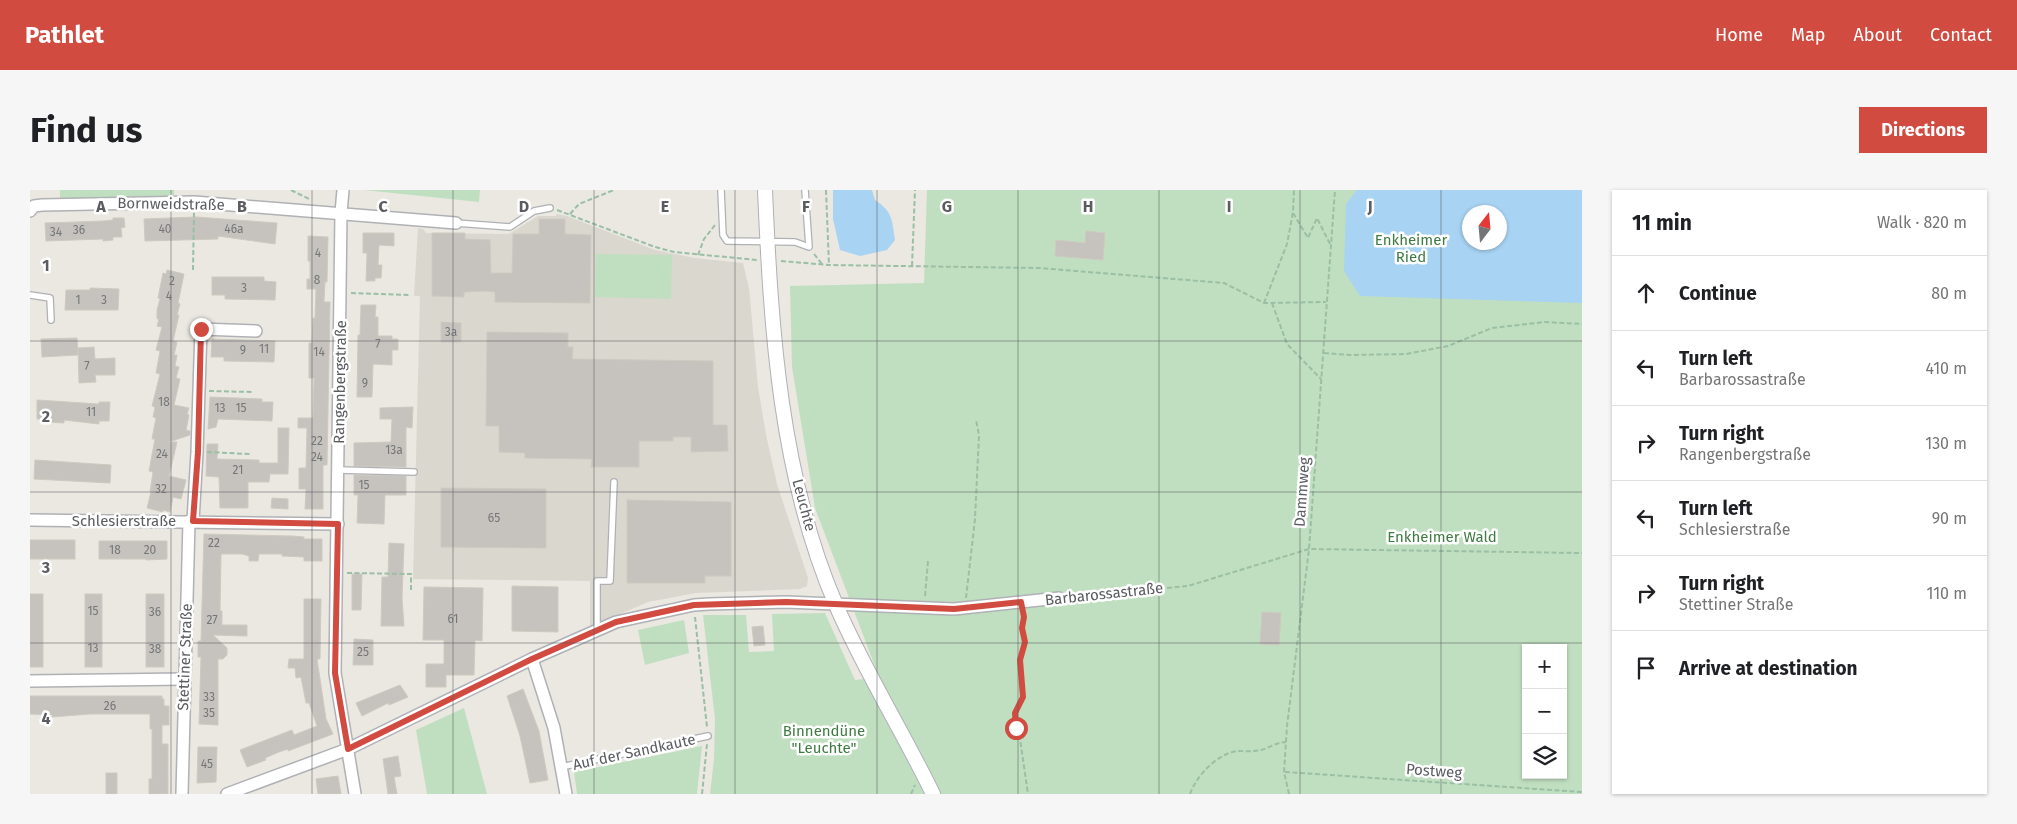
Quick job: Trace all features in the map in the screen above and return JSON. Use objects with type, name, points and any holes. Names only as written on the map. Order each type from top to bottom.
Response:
[{"type":"street","name":"Rangenbergstraße","points":[[343,190],[341,214],[335,673],[356,794]]},
{"type":"street","name":"Leuchte","points":[[764,190],[773,325],[784,418],[802,499],[814,542],[836,605],[867,670],[932,794]]},
{"type":"street","name":"Bornweidstraße","points":[[30,211],[34,206],[42,205],[194,202],[456,223]]},
{"type":"street","name":"Stettiner Straße","points":[[182,794],[184,679],[191,521],[198,452],[201,329],[256,331]]},
{"type":"street","name":"Schlesierstraße","points":[[30,520],[338,524]]},
{"type":"street","name":"Barbarossastraße","points":[[226,794],[348,749],[532,659],[616,622],[694,605],[786,602],[966,608],[1059,598]]},
{"type":"street","name":"Auf der Sandkaute","points":[[532,659],[554,728],[566,794]]},
{"type":"street","points":[[30,680],[184,679]]},
{"type":"lane","points":[[721,190],[723,235],[727,242],[795,242],[808,247],[805,190]]},
{"type":"lane","name":"Bornweidstraße","points":[[456,223],[510,227],[534,211],[550,208]]},
{"type":"lane","points":[[30,295],[50,298],[51,320]]},
{"type":"lane","points":[[339,470],[414,472]]},
{"type":"lane","points":[[597,630],[597,582],[610,581],[614,482]]},
{"type":"lane","name":"Auf der Sandkaute","points":[[561,767],[708,736]]},
{"type":"path","points":[[570,214],[579,204],[614,190]]},
{"type":"path","points":[[826,190],[829,265]]},
{"type":"path","points":[[912,266],[914,190]]},
{"type":"path","points":[[1264,302],[1287,244],[1294,190]]},
{"type":"path","name":"Dammweg","points":[[1290,794],[1284,772],[1286,742],[1309,549],[1335,190]]},
{"type":"path","points":[[193,270],[194,202]]},
{"type":"path","points":[[550,208],[655,247],[674,252],[757,260]]},
{"type":"path","points":[[1292,212],[1308,238],[1317,218],[1330,244]]},
{"type":"path","points":[[698,255],[708,233],[713,226],[722,220]]},
{"type":"path","points":[[808,247],[822,264]]},
{"type":"path","points":[[780,261],[829,265],[1039,268],[1224,284],[1264,302],[1272,303],[1326,302]]},
{"type":"path","points":[[341,293],[411,295]]},
{"type":"path","points":[[1272,303],[1286,344],[1321,379]]},
{"type":"path","points":[[1323,353],[1350,355],[1406,354],[1448,346],[1492,328],[1545,322],[1582,324]]},
{"type":"path","points":[[198,391],[252,392]]},
{"type":"path","points":[[966,608],[966,587],[976,519],[979,435],[976,420]]},
{"type":"path","points":[[198,452],[250,454]]},
{"type":"path","name":"Barbarossastraße","points":[[1059,598],[1188,586],[1309,549],[1582,553]]},
{"type":"path","points":[[924,608],[928,562]]},
{"type":"path","points":[[337,573],[412,574],[411,592]]},
{"type":"path","points":[[1021,602],[1024,617],[1022,628],[1025,642],[1020,660],[1023,697],[1015,713],[1015,719],[1020,739],[1028,794]]},
{"type":"path","points":[[694,605],[702,685]]},
{"type":"path","points":[[1190,794],[1200,776],[1222,757],[1237,752],[1263,750],[1286,742]]},
{"type":"path","name":"Postweg","points":[[1284,772],[1582,792]]},
{"type":"path","points":[[911,794],[917,781]]},
{"type":"shaded area","points":[[556,214],[567,216],[655,250],[695,258],[743,263],[749,288],[758,387],[766,435],[777,484],[808,578],[807,586],[800,589],[696,593],[648,602],[590,627],[590,581],[413,579],[420,296],[414,296],[418,228],[423,229],[426,233],[509,234],[538,216],[556,216]]},
{"type":"green space","points":[[60,190],[174,190],[174,196],[60,199]]},
{"type":"green space","points":[[364,190],[480,190],[479,202]]},
{"type":"green space","points":[[927,190],[1582,190],[1582,794],[710,794],[714,759],[715,719],[703,615],[746,615],[749,652],[774,651],[772,614],[825,613],[855,680],[879,677],[815,508],[792,367],[790,286],[924,283]]},
{"type":"green space","points":[[596,254],[672,255],[671,299],[595,297]]},
{"type":"green space","points":[[684,620],[689,653],[645,665],[638,630]]},
{"type":"green space","points":[[464,708],[487,794],[427,794],[416,730]]},
{"type":"green space","points":[[702,746],[697,794],[577,794],[574,772]]},
{"type":"water","points":[[833,190],[872,190],[875,200],[885,208],[891,217],[895,240],[887,250],[860,256],[840,250],[833,219]]},
{"type":"water","name":"Enkheimer Ried","points":[[1357,190],[1582,190],[1582,303],[1360,296],[1344,271],[1346,204]]},
{"type":"building","points":[[196,217],[277,223],[275,244],[218,236],[218,239],[145,241],[144,219]]},
{"type":"building","points":[[113,218],[124,218],[125,227],[121,228],[122,237],[113,237],[113,240],[103,241],[103,239],[46,241],[45,223],[104,221],[113,220]]},
{"type":"building","points":[[539,219],[565,219],[565,234],[591,235],[590,303],[495,302],[495,292],[484,291],[464,292],[464,297],[432,296],[432,233],[465,233],[465,239],[490,240],[491,273],[512,273],[513,234],[539,234]]},
{"type":"building","points":[[1086,231],[1105,233],[1103,260],[1055,256],[1056,240],[1085,243]]},
{"type":"building","points":[[363,233],[394,233],[394,246],[379,245],[378,265],[382,265],[381,278],[375,278],[375,281],[366,281],[367,253],[363,253]]},
{"type":"building","points":[[308,236],[328,237],[327,282],[325,282],[324,302],[330,302],[327,465],[323,465],[323,509],[305,509],[306,489],[299,489],[299,468],[306,468],[307,428],[298,428],[298,418],[313,418],[314,378],[309,378],[309,343],[312,343],[316,289],[307,289],[307,279],[310,279]]},
{"type":"building","points":[[167,270],[184,274],[178,303],[180,304],[177,315],[179,315],[173,341],[177,342],[174,355],[177,355],[175,366],[179,367],[176,378],[180,379],[174,405],[189,408],[186,430],[190,431],[190,435],[169,442],[177,442],[169,476],[186,480],[181,499],[173,497],[170,512],[163,510],[163,512],[147,508],[153,472],[149,471],[155,439],[152,439],[156,418],[153,417],[155,407],[152,406],[160,374],[156,373],[160,351],[156,350],[162,327],[157,326],[159,319],[157,319],[157,310],[160,299],[158,298],[163,273],[166,274]]},
{"type":"building","points":[[212,277],[264,277],[264,281],[276,282],[275,300],[225,299],[225,295],[212,295]]},
{"type":"building","points":[[90,288],[119,289],[118,310],[65,310],[66,290],[90,290]]},
{"type":"building","points":[[361,305],[376,305],[375,317],[378,317],[378,336],[392,336],[392,339],[398,339],[398,350],[392,350],[392,365],[373,364],[372,397],[357,397],[358,335],[360,335]]},
{"type":"building","points":[[441,322],[461,323],[461,342],[441,342]]},
{"type":"building","points":[[487,332],[568,333],[568,347],[573,347],[572,359],[713,361],[713,425],[727,425],[728,451],[691,452],[691,437],[673,437],[673,441],[639,441],[639,467],[591,467],[592,459],[525,458],[525,453],[499,452],[499,426],[486,426]]},
{"type":"building","points":[[77,338],[78,355],[42,357],[41,339]]},
{"type":"building","points":[[212,339],[275,341],[274,362],[224,361],[224,357],[211,357]]},
{"type":"building","points":[[94,347],[95,359],[115,358],[115,375],[95,375],[96,382],[79,383],[78,348]]},
{"type":"building","points":[[210,397],[262,399],[262,402],[273,402],[272,421],[218,419],[216,427],[208,429]]},
{"type":"building","points":[[37,400],[99,404],[99,402],[110,402],[109,421],[99,421],[99,424],[64,420],[64,423],[46,422],[46,419],[37,419]]},
{"type":"building","points":[[413,407],[412,428],[406,427],[406,467],[354,466],[354,443],[391,442],[392,419],[380,419],[380,408]]},
{"type":"building","points":[[278,428],[289,428],[288,474],[270,474],[269,482],[248,482],[248,508],[220,508],[219,477],[206,476],[207,444],[218,444],[217,459],[259,460],[259,463],[278,463]]},
{"type":"building","points":[[35,460],[111,465],[110,483],[34,479]]},
{"type":"building","points":[[354,475],[406,476],[406,495],[385,495],[384,524],[357,523],[358,495],[354,495]]},
{"type":"building","points":[[441,488],[546,489],[546,548],[441,547]]},
{"type":"building","points":[[272,498],[288,499],[288,509],[271,508]]},
{"type":"building","points":[[627,500],[731,502],[731,576],[705,576],[705,583],[627,583]]},
{"type":"building","points":[[204,534],[292,536],[304,537],[304,539],[322,539],[322,561],[304,561],[304,557],[282,556],[282,554],[259,554],[258,561],[249,561],[249,556],[242,554],[221,554],[220,611],[222,611],[222,625],[247,625],[247,636],[213,635],[227,648],[227,655],[223,659],[218,659],[218,725],[199,724],[201,657],[198,657],[198,641],[201,641]]},
{"type":"building","points":[[30,540],[75,540],[75,559],[30,559]]},
{"type":"building","points":[[99,541],[167,541],[167,559],[99,559]]},
{"type":"building","points":[[389,543],[404,544],[402,598],[404,626],[381,626],[382,577],[388,577]]},
{"type":"building","points":[[352,574],[362,574],[361,610],[352,610]]},
{"type":"building","points":[[512,586],[558,587],[558,632],[512,631]]},
{"type":"building","points":[[424,587],[483,588],[482,641],[475,640],[474,675],[446,675],[446,687],[426,687],[426,664],[444,664],[444,640],[423,640]]},
{"type":"building","points":[[30,594],[43,594],[43,667],[30,667]]},
{"type":"building","points":[[85,594],[102,594],[102,667],[85,667]]},
{"type":"building","points":[[146,594],[164,594],[164,667],[146,667]]},
{"type":"building","points":[[304,599],[321,599],[320,659],[317,659],[326,719],[333,734],[288,751],[288,749],[279,752],[265,758],[266,760],[247,767],[240,750],[292,730],[294,735],[317,726],[309,703],[306,703],[301,677],[296,678],[295,668],[288,668],[289,659],[304,659]]},
{"type":"building","points":[[1262,612],[1281,613],[1279,645],[1260,644]]},
{"type":"building","points":[[763,626],[765,645],[754,646],[752,627]]},
{"type":"building","points":[[354,639],[373,640],[373,665],[353,665]]},
{"type":"building","points":[[400,685],[408,697],[389,705],[388,703],[362,716],[356,703]]},
{"type":"building","points":[[523,689],[539,731],[548,780],[530,783],[520,736],[507,696]]},
{"type":"building","points":[[30,696],[162,696],[164,706],[169,706],[169,725],[162,725],[162,744],[168,744],[168,794],[149,794],[149,779],[152,779],[152,729],[150,729],[150,714],[90,714],[52,717],[52,715],[30,714]]},
{"type":"building","points":[[198,747],[217,747],[216,782],[197,783]]},
{"type":"building","points":[[398,756],[401,776],[394,777],[397,794],[388,794],[383,759]]},
{"type":"building","points":[[106,773],[117,773],[117,794],[106,794]]},
{"type":"building","points":[[338,776],[341,794],[318,794],[316,779]]},
{"type":"route","points":[[201,329],[198,452],[193,521],[338,524],[335,673],[348,749],[532,659],[616,622],[694,605],[708,604],[786,602],[954,609],[1021,602],[1024,617],[1022,628],[1025,642],[1024,648],[1020,653],[1023,697],[1015,713],[1016,728]]},
{"type":"park label","name":"Enkheimer Wald","points":[[1442,537]]},
{"type":"park label","name":"Binnendüne \"Leuchte\"","points":[[824,740]]}]
